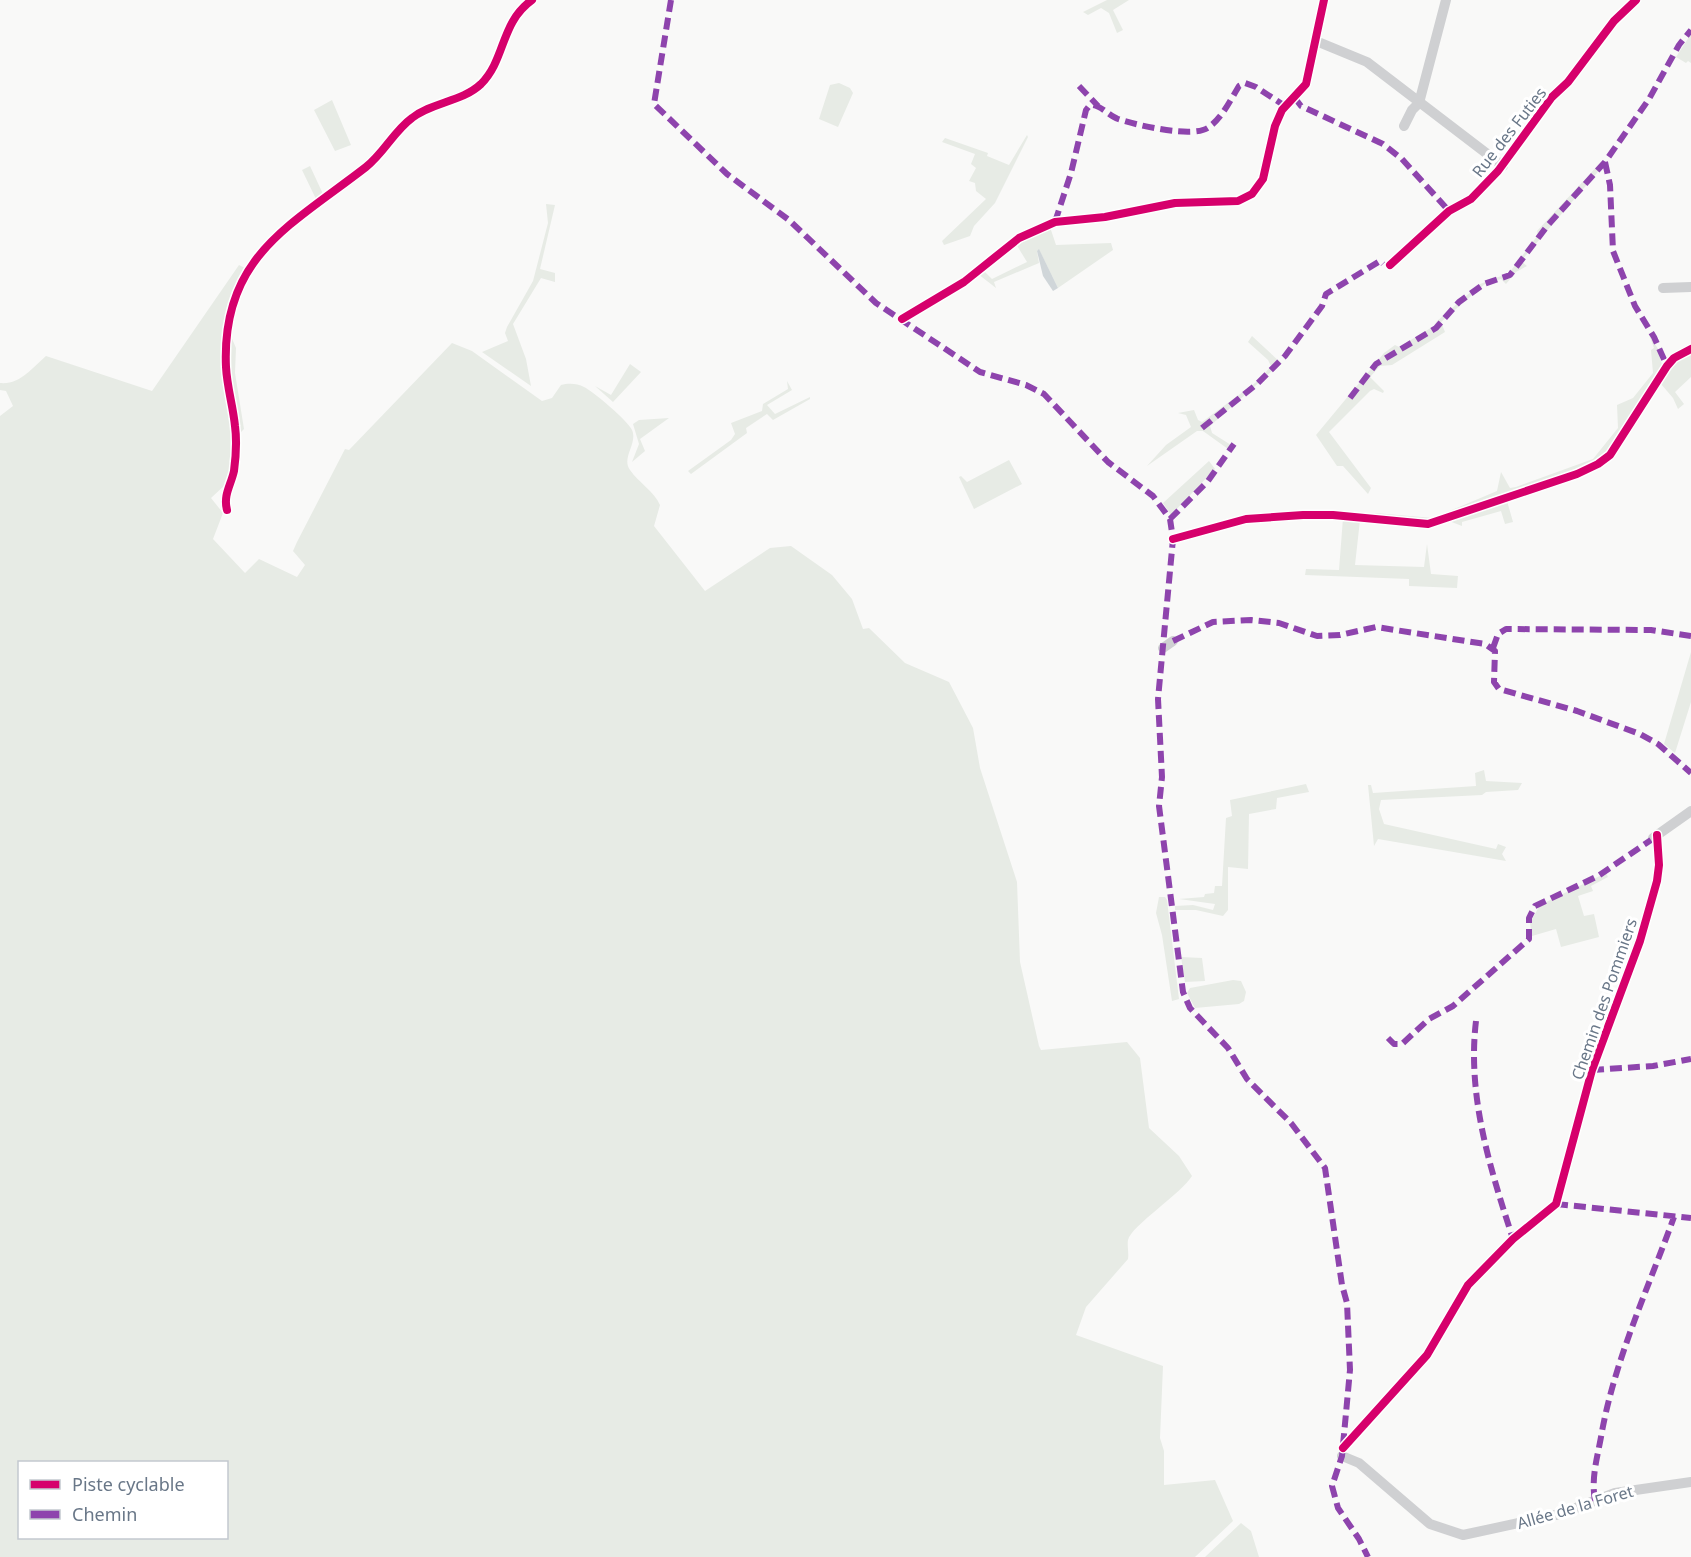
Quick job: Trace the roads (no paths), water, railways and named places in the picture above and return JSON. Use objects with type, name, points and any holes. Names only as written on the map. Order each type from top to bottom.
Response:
[{"type":"street","points":[[227,510],[225,500],[233,473],[237,438],[228,384],[227,337],[233,300],[246,273],[260,253],[292,223],[368,166],[402,125],[424,111],[469,92],[480,84],[493,67],[507,29],[518,12],[532,0]]},
{"type":"street","points":[[902,320],[964,282],[1018,238],[1055,222],[1105,217],[1175,203],[1232,202],[1247,197],[1263,179],[1275,126],[1282,110],[1306,84],[1324,0]]},
{"type":"street","points":[[1404,126],[1412,110],[1419,104],[1446,0]]},
{"type":"street","name":"Rue des Futies","points":[[1390,265],[1449,211],[1471,199],[1503,166],[1545,106],[1568,82],[1614,21],[1636,0]]},
{"type":"street","points":[[1316,40],[1367,62],[1503,166]]},
{"type":"street","points":[[1663,288],[1691,287]]},
{"type":"street","points":[[1173,539],[1246,519],[1283,516],[1333,515],[1428,524],[1577,474],[1598,464],[1610,455],[1667,366],[1674,358],[1691,349]]},
{"type":"street","points":[[1163,648],[1173,640],[1167,639],[1165,634]]},
{"type":"street","name":"Chemin des Pommiers","points":[[1342,1452],[1427,1355],[1468,1285],[1513,1239],[1556,1204],[1592,1071],[1640,941],[1657,881],[1659,865],[1654,838],[1691,811]]},
{"type":"street","name":"Allée de la Foret","points":[[1342,1452],[1359,1463],[1430,1524],[1463,1535],[1560,1514],[1615,1493],[1691,1482]]}]
